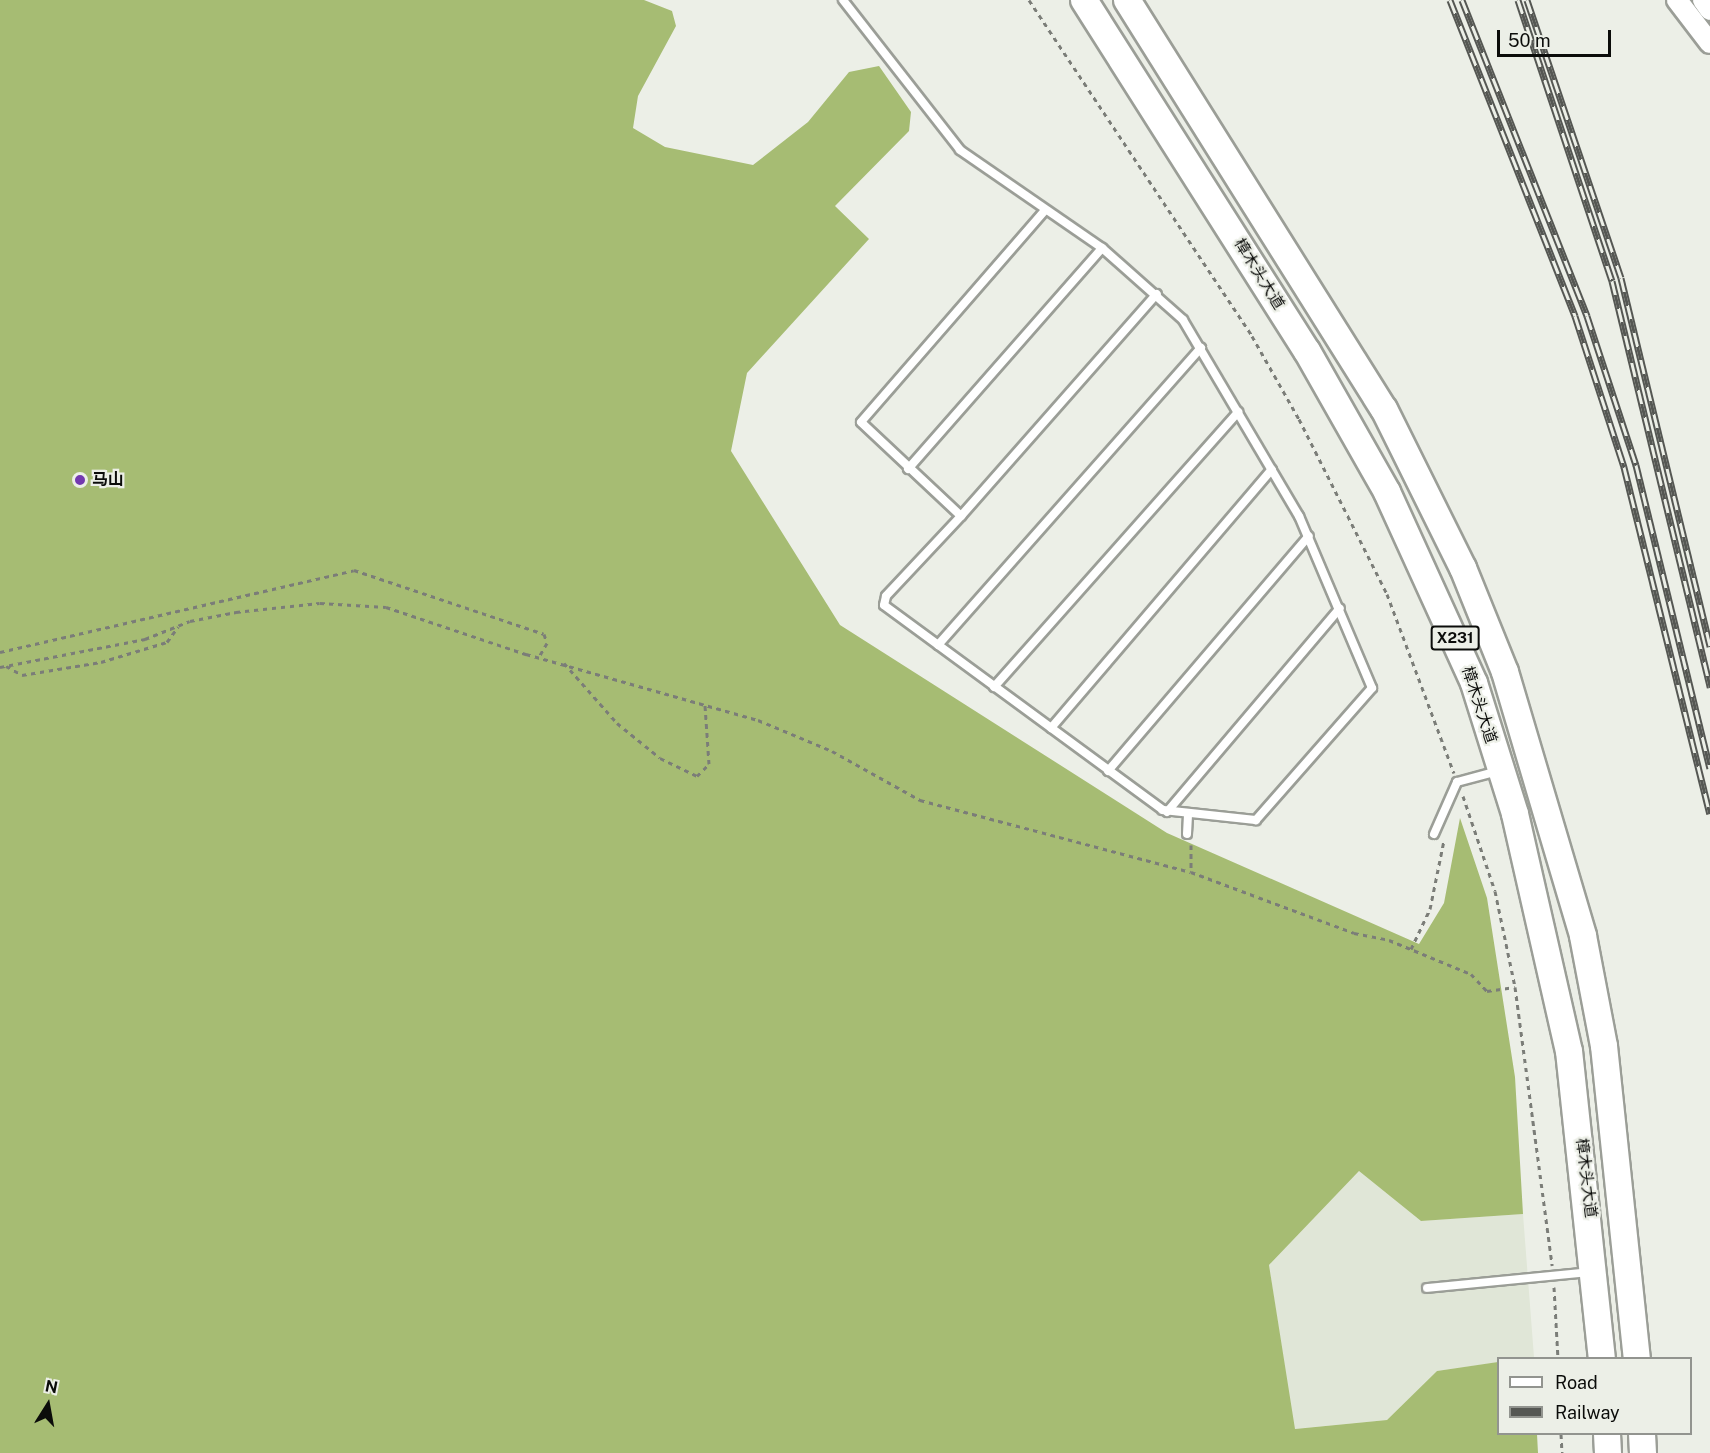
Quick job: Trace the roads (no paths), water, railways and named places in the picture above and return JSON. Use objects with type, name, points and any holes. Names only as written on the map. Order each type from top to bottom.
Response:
[{"type":"main road","name":"樟木头大道","points":[[1084,0],[1307,351],[1387,492],[1474,683],[1548,945],[1569,1051],[1595,1271],[1602,1357]]},
{"type":"main road","name":"樟木头大道","points":[[1127,0],[1384,409],[1463,568],[1505,672],[1583,936],[1607,1068],[1637,1357]]},
{"type":"main road","points":[[1607,1435],[1608,1453]]},
{"type":"main road","points":[[1642,1435],[1643,1453]]},
{"type":"street","points":[[1677,0],[1710,43]]},
{"type":"street","points":[[1703,0],[1710,10]]},
{"type":"lane","points":[[843,0],[960,150],[1102,248],[1157,294],[1201,348],[1309,536],[1371,681],[1367,699],[1264,816],[1248,822],[1167,812],[886,607],[884,598],[961,516],[1157,294]]},
{"type":"lane","points":[[961,516],[908,469],[861,422],[1045,210]]},
{"type":"lane","points":[[908,469],[1102,248]]},
{"type":"lane","points":[[938,645],[1201,348]]},
{"type":"lane","points":[[994,687],[1238,412]]},
{"type":"lane","points":[[1051,728],[1272,470]]},
{"type":"lane","points":[[1108,771],[1309,536]]},
{"type":"lane","points":[[1167,812],[1340,608]]},
{"type":"lane","points":[[1434,834],[1458,782],[1500,770]]},
{"type":"lane","points":[[1187,834],[1188,816]]},
{"type":"lane","points":[[1427,1288],[1595,1271]]},
{"type":"railway","points":[[1450,0],[1575,316],[1624,467],[1710,814]]},
{"type":"railway","points":[[1462,0],[1587,316],[1636,465],[1710,768]]},
{"type":"railway","points":[[1518,0],[1612,281],[1710,687]]},
{"type":"railway","points":[[1527,0],[1621,278],[1710,646]]},
{"type":"place","name":"马山","points":[[80,480]]}]
